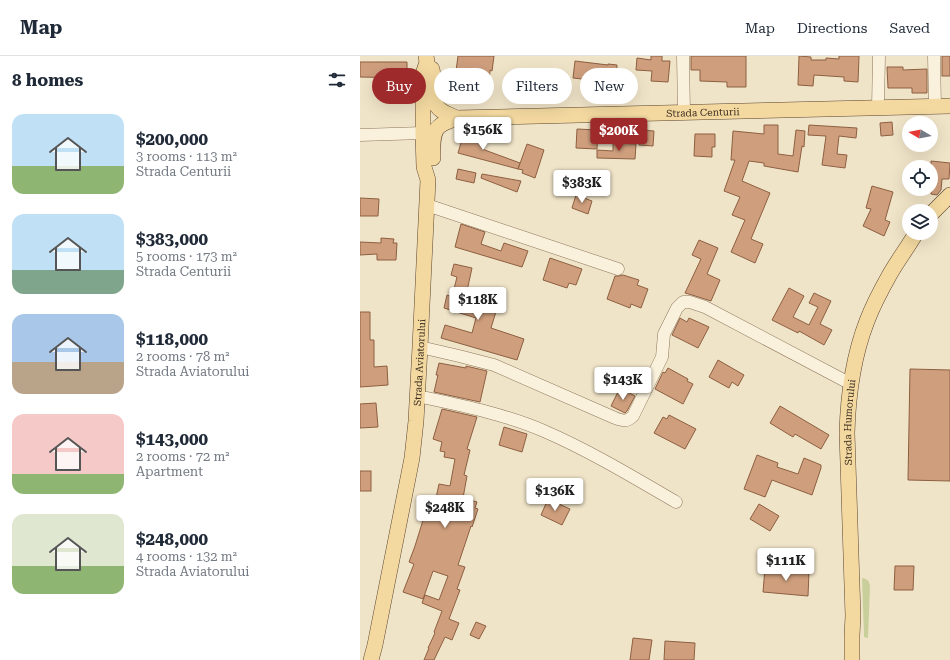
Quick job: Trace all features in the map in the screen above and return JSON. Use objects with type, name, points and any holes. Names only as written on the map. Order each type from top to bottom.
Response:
[{"type":"main road","name":"Strada Centurii","points":[[426,59],[433,70],[434,99],[437,108],[456,118],[943,106]]},
{"type":"main road","name":"Strada Aviatorului","points":[[371,660],[412,458],[420,347],[428,180],[424,167],[423,133],[423,74],[426,59]]},
{"type":"main road","name":"Strada Centurii","points":[[428,180],[432,169],[433,140],[435,132],[438,126],[443,123],[450,122],[456,118]]},
{"type":"main road","points":[[938,207],[950,195]]},
{"type":"main road","points":[[938,218],[950,206]]},
{"type":"main road","name":"Strada Humorului","points":[[852,660],[853,616],[847,433],[851,384],[856,359],[867,321],[890,274],[912,240]]},
{"type":"main road","name":"Strada Humorului","points":[[853,616],[858,637],[859,660]]},
{"type":"street","points":[[684,56],[684,112]]},
{"type":"street","points":[[878,56],[878,107]]},
{"type":"street","points":[[934,56],[943,106]]},
{"type":"street","points":[[360,135],[423,133]]},
{"type":"street","points":[[427,205],[618,269]]},
{"type":"street","points":[[420,347],[494,365],[615,418],[629,420],[633,416],[662,357],[664,334],[677,308],[683,302],[690,302],[705,308],[851,384]]},
{"type":"street","points":[[417,396],[515,420],[544,431],[587,452],[676,502]]},
{"type":"green space","points":[[862,578],[868,580],[870,586],[868,638],[864,637]]},
{"type":"building","points":[[458,56],[494,56],[492,68],[456,68]]},
{"type":"building","points":[[651,56],[662,56],[662,61],[670,61],[668,82],[651,81],[652,71],[638,70],[638,68],[636,68],[637,58],[651,60]]},
{"type":"building","points":[[691,56],[746,56],[746,87],[727,87],[727,82],[700,81],[700,70],[691,70]]},
{"type":"building","points":[[799,56],[811,57],[811,60],[826,60],[826,58],[839,59],[839,56],[859,56],[858,82],[844,81],[844,77],[814,75],[813,86],[798,85]]},
{"type":"building","points":[[942,56],[950,56],[950,76],[942,76]]},
{"type":"building","points":[[575,61],[617,65],[617,68],[580,68],[580,79],[573,78]]},
{"type":"building","points":[[360,62],[407,62],[407,68],[372,68],[372,77],[360,77]]},
{"type":"building","points":[[887,67],[903,67],[903,70],[927,69],[927,93],[912,93],[912,88],[888,88]]},
{"type":"building","points":[[892,122],[893,135],[881,136],[880,123]]},
{"type":"building","points":[[764,125],[778,125],[778,154],[793,156],[796,130],[805,131],[804,147],[802,146],[798,172],[764,166],[764,163],[749,161],[742,181],[770,193],[751,239],[763,244],[755,263],[731,252],[745,220],[732,215],[740,197],[724,191],[735,160],[731,160],[733,131],[764,134]]},
{"type":"building","points":[[809,125],[857,128],[856,138],[839,136],[837,154],[847,155],[845,168],[822,165],[826,136],[808,135]]},
{"type":"building","points":[[577,129],[598,130],[597,149],[576,148]]},
{"type":"building","points":[[640,130],[654,131],[653,146],[639,145]]},
{"type":"building","points":[[464,133],[473,136],[474,133],[485,136],[482,149],[520,163],[518,169],[458,153]]},
{"type":"building","points":[[695,134],[715,134],[715,147],[712,147],[712,157],[694,156]]},
{"type":"building","points":[[613,143],[636,144],[635,159],[597,158],[597,150],[613,151]]},
{"type":"building","points":[[527,144],[544,150],[535,178],[522,173],[523,170],[518,169]]},
{"type":"building","points":[[938,162],[950,163],[949,179],[942,179],[941,190],[938,194]]},
{"type":"building","points":[[458,169],[476,173],[474,183],[456,179]]},
{"type":"building","points":[[482,174],[521,181],[517,192],[481,178]]},
{"type":"building","points":[[872,186],[893,192],[885,220],[890,222],[884,236],[863,226],[871,209],[866,208]]},
{"type":"building","points":[[576,195],[592,201],[588,214],[572,208]]},
{"type":"building","points":[[360,198],[379,199],[378,216],[360,216]]},
{"type":"building","points":[[461,224],[485,232],[481,244],[501,251],[504,243],[528,251],[522,267],[455,247]]},
{"type":"building","points":[[381,238],[394,239],[393,243],[397,243],[396,260],[377,260],[377,254],[360,255],[360,242],[381,243]]},
{"type":"building","points":[[699,240],[718,248],[707,274],[720,280],[711,301],[685,293],[701,259],[692,255]]},
{"type":"building","points":[[550,258],[582,269],[576,285],[569,283],[567,288],[543,280]]},
{"type":"building","points":[[454,264],[472,268],[465,300],[480,305],[482,300],[498,305],[491,328],[524,339],[517,360],[441,338],[445,325],[472,333],[476,318],[444,308],[447,295],[452,297],[457,277],[451,275]]},
{"type":"building","points":[[623,275],[639,280],[637,285],[648,289],[641,308],[631,304],[630,308],[607,299],[615,276]]},
{"type":"building","points":[[789,288],[804,296],[793,317],[809,325],[818,307],[809,303],[814,293],[831,301],[820,324],[832,330],[824,345],[799,331],[798,333],[772,320]]},
{"type":"building","points":[[360,312],[370,312],[370,340],[374,340],[374,367],[387,366],[388,385],[360,387]]},
{"type":"building","points":[[680,318],[687,322],[689,318],[709,327],[698,348],[672,335]]},
{"type":"building","points":[[718,360],[744,375],[738,386],[732,382],[729,388],[709,377]]},
{"type":"building","points":[[439,363],[466,368],[466,366],[487,371],[480,402],[434,392]]},
{"type":"building","points":[[668,368],[688,379],[687,381],[693,384],[683,404],[655,389],[663,372],[665,373]]},
{"type":"building","points":[[910,369],[950,370],[950,481],[908,480]]},
{"type":"building","points":[[620,388],[635,396],[625,413],[611,406]]},
{"type":"building","points":[[376,403],[378,427],[360,428],[360,404]]},
{"type":"building","points":[[780,406],[829,435],[821,449],[795,434],[793,437],[770,423]]},
{"type":"building","points":[[442,409],[477,417],[467,449],[470,450],[464,475],[467,476],[463,498],[477,502],[475,508],[478,509],[458,565],[465,567],[457,589],[460,590],[449,619],[459,623],[452,640],[445,637],[434,660],[424,660],[442,611],[422,603],[425,595],[439,600],[448,576],[433,571],[423,599],[403,592],[414,564],[409,562],[424,517],[421,517],[424,502],[434,505],[439,484],[450,486],[455,459],[444,457],[445,452],[440,451],[442,442],[433,439]]},
{"type":"building","points":[[669,415],[696,429],[685,449],[654,433],[663,417],[667,419]]},
{"type":"building","points":[[504,427],[527,434],[522,452],[499,445]]},
{"type":"building","points":[[757,455],[778,463],[777,467],[798,474],[804,458],[821,465],[812,495],[772,480],[765,497],[744,489]]},
{"type":"building","points":[[360,471],[371,471],[371,491],[360,491]]},
{"type":"building","points":[[548,499],[570,509],[562,525],[541,515]]},
{"type":"building","points":[[759,504],[779,516],[770,531],[750,519]]},
{"type":"building","points":[[895,566],[914,566],[913,590],[894,590]]},
{"type":"building","points":[[765,568],[809,572],[808,596],[763,592]]},
{"type":"building","points":[[476,622],[486,626],[479,639],[470,635]]},
{"type":"building","points":[[633,638],[652,640],[649,660],[630,660]]},
{"type":"building","points":[[665,641],[695,643],[694,660],[664,660]]}]
